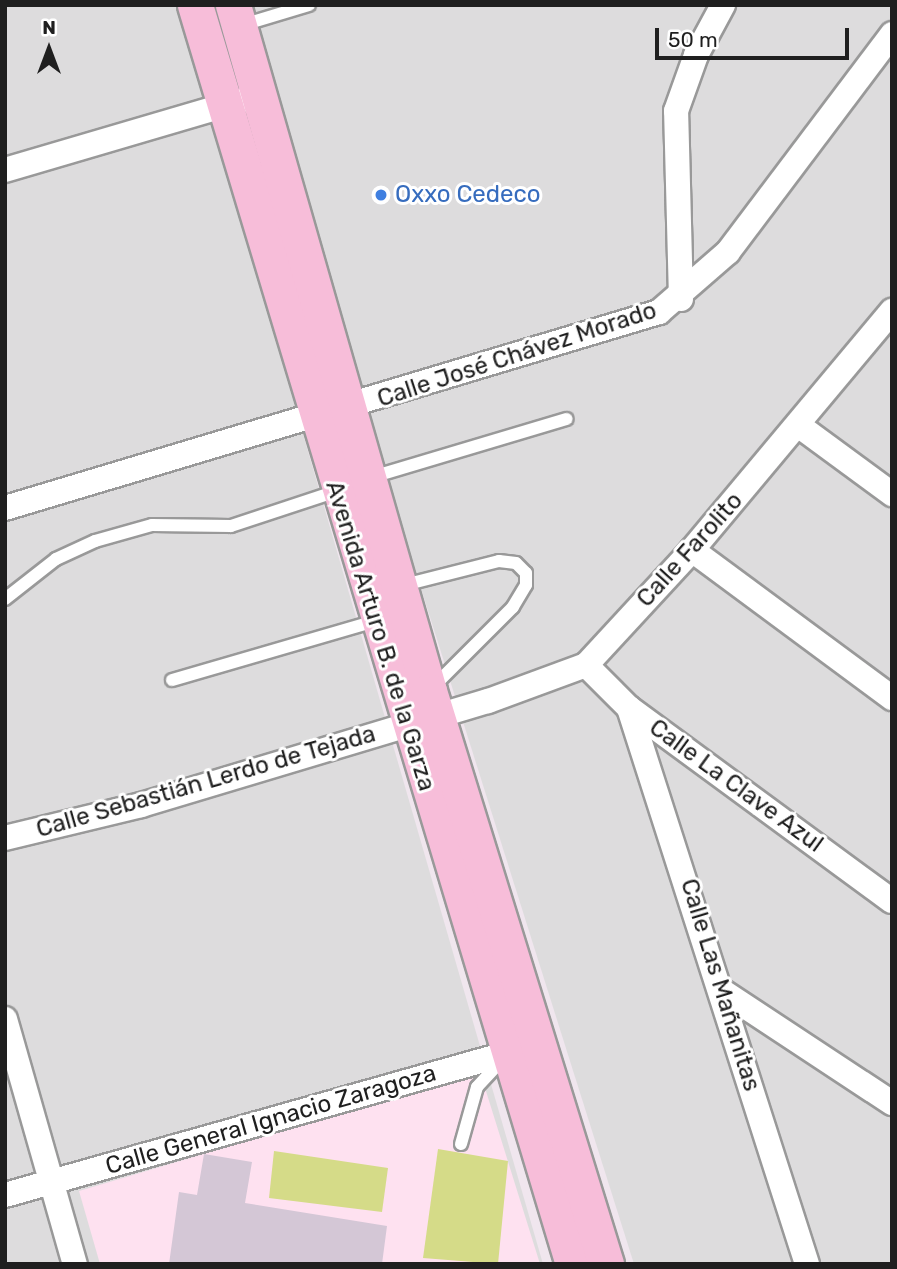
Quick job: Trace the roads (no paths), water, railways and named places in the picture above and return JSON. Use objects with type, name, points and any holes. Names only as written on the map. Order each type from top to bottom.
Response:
[{"type":"street","name":"Avenida Arturo B. de la Garza","points":[[195,5],[224,106],[331,412],[353,485],[399,587],[424,710],[522,1049],[573,1264]]},
{"type":"street","points":[[681,299],[676,111],[696,55],[723,5]]},
{"type":"street","name":"Avenida Arturo B. de la Garza","points":[[236,16],[258,96],[331,412]]},
{"type":"street","name":"Calle José Chávez Morado","points":[[5,508],[634,323],[681,299],[728,252],[892,34]]},
{"type":"street","points":[[5,170],[258,96]]},
{"type":"street","name":"Calle Farolito","points":[[424,710],[586,665],[692,550],[892,311]]},
{"type":"street","points":[[798,425],[892,494]]},
{"type":"street","name":"Avenida Arturo B. de la Garza","points":[[353,485],[375,621],[424,710]]},
{"type":"street","points":[[692,550],[892,698]]},
{"type":"street","name":"Calle La Clave Azul","points":[[586,665],[629,708],[892,901]]},
{"type":"street","name":"Calle Las Mañanitas","points":[[629,708],[722,991],[807,1264]]},
{"type":"street","name":"Calle Sebastián Lerdo de Tejada","points":[[5,838],[141,805],[424,710]]},
{"type":"street","points":[[722,991],[892,1103]]},
{"type":"street","points":[[5,1019],[75,1264]]},
{"type":"street","name":"Avenida Arturo B. de la Garza","points":[[522,1049],[606,1264]]},
{"type":"street","name":"Calle General Ignacio Zaragoza","points":[[5,1195],[522,1049]]},
{"type":"lane","points":[[236,16],[309,5]]},
{"type":"lane","points":[[5,599],[56,559],[95,541],[152,525],[231,526],[567,419]]},
{"type":"lane","points":[[399,587],[499,561],[516,563],[526,573],[526,585],[513,607],[424,710]]},
{"type":"lane","points":[[172,680],[375,621]]},
{"type":"lane","points":[[461,1144],[477,1087],[522,1049]]},
{"type":"place","name":"Oxxo Cedeco","points":[[381,195]]}]
